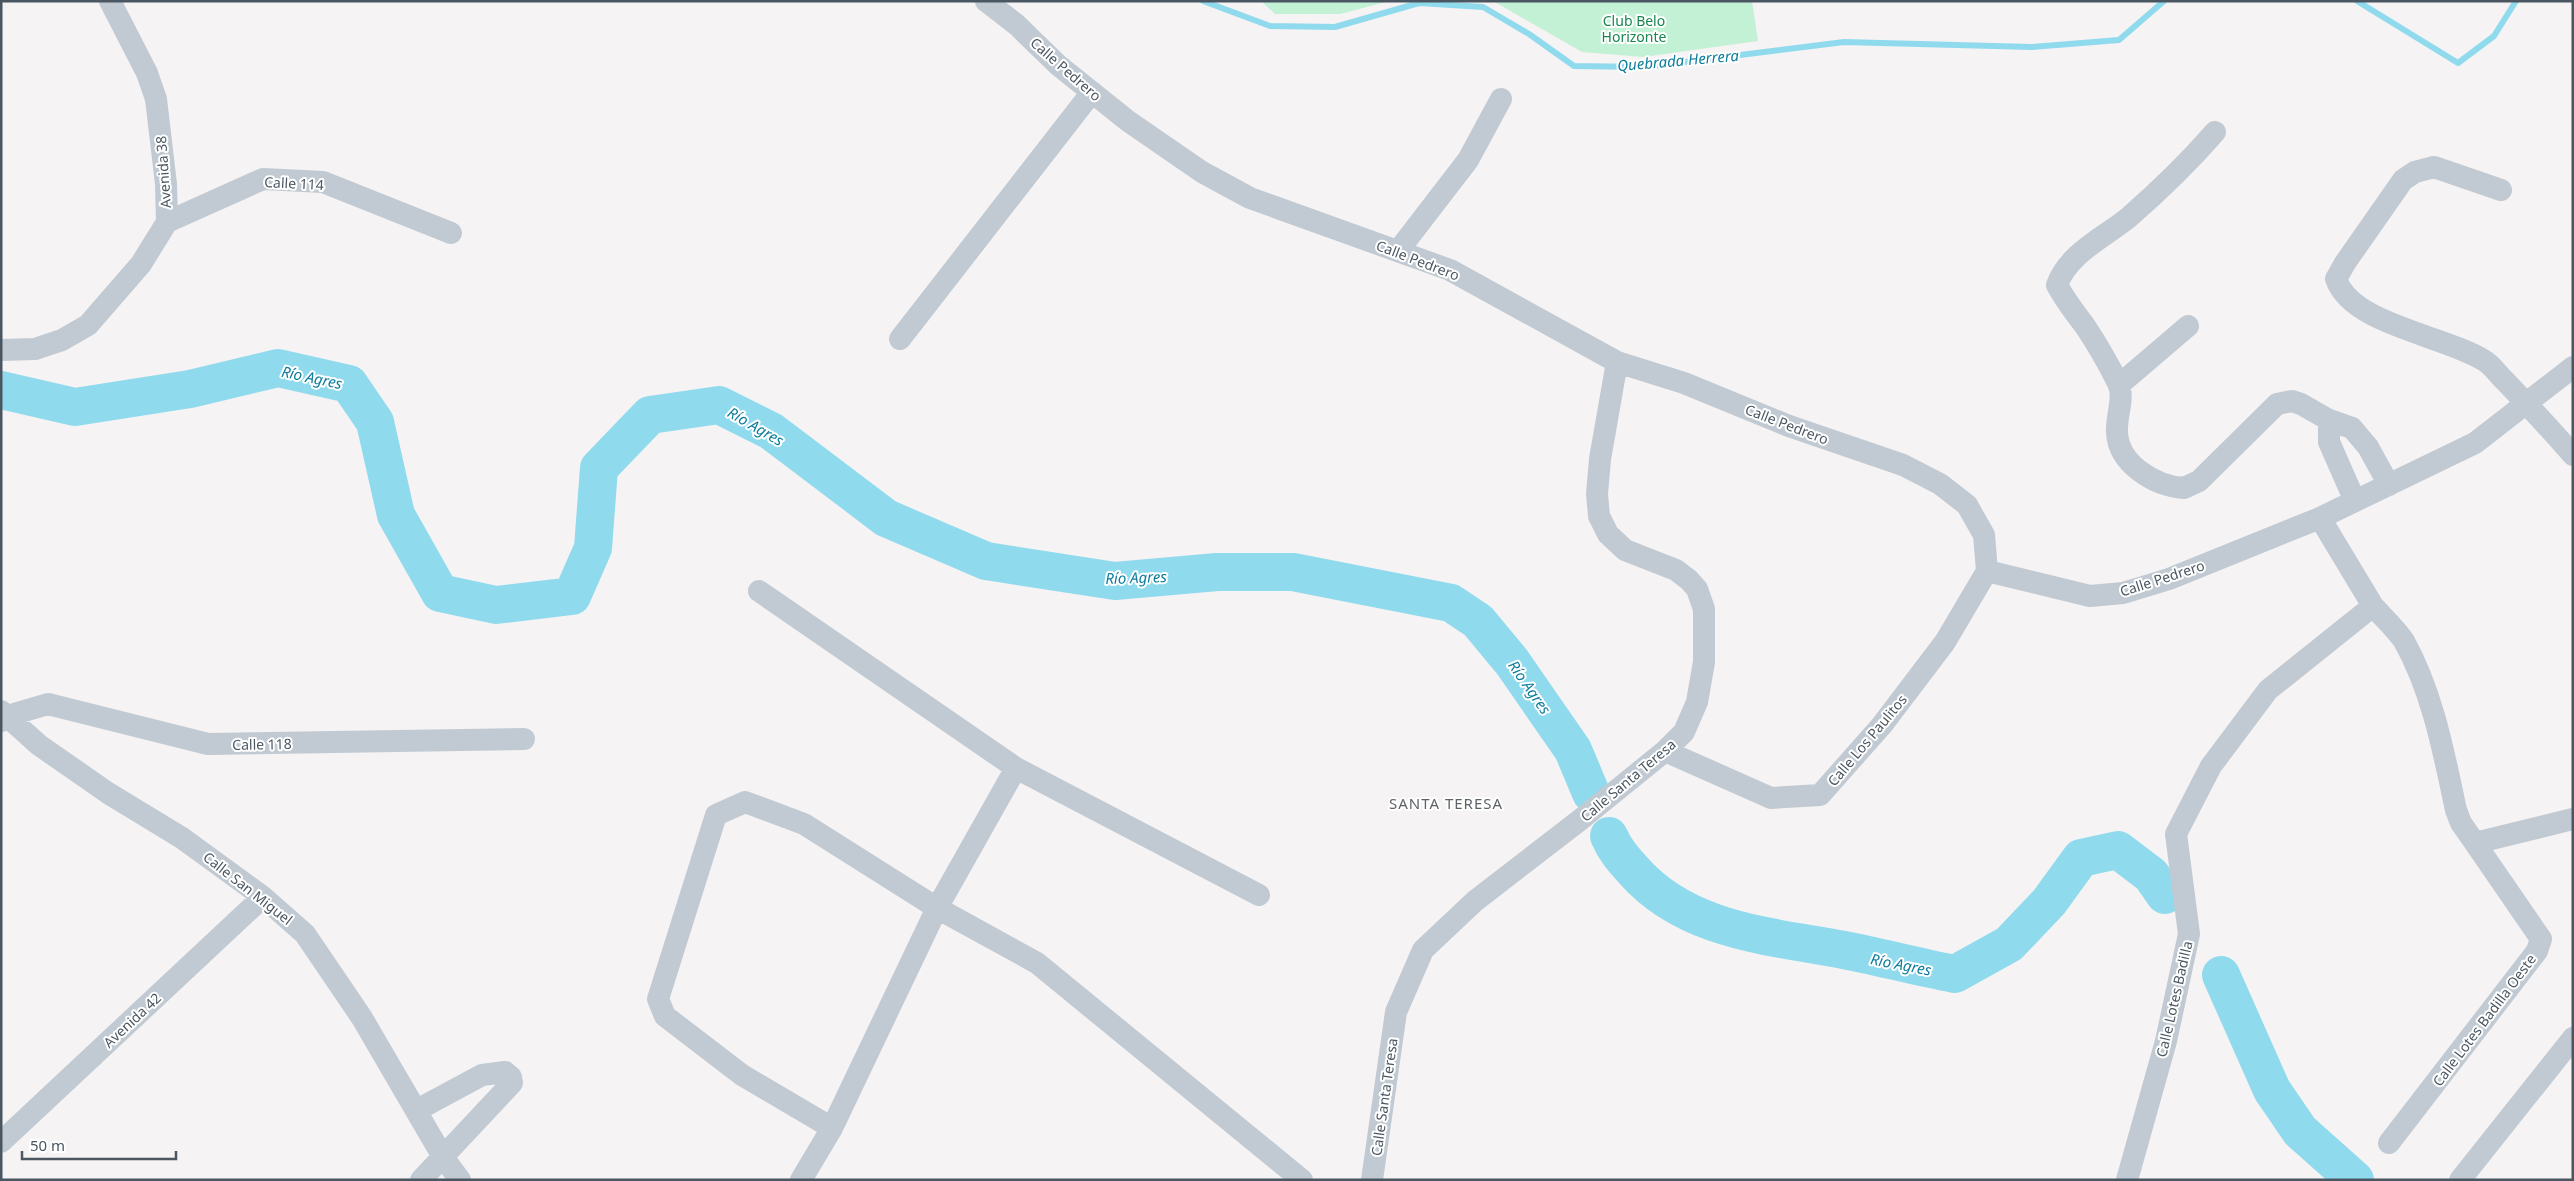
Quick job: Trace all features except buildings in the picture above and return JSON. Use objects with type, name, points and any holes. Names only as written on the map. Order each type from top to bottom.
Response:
[{"type":"street","name":"Avenida 38","points":[[1,350],[35,349],[62,340],[88,325],[109,304],[141,264],[167,222],[166,184],[156,99],[148,73],[110,1]]},
{"type":"street","name":"Calle Pedrero","points":[[986,1],[1017,25],[1058,65],[1128,121],[1202,172],[1250,198],[1450,270],[1617,362],[1684,383],[1789,426],[1903,465],[1940,484],[1967,505],[1984,535],[1987,571],[2090,596],[2123,593],[2169,578],[2320,518],[2389,486],[2476,443],[2573,367]]},
{"type":"street","points":[[900,339],[1092,92]]},
{"type":"street","points":[[1398,251],[1468,160],[1501,99]]},
{"type":"street","points":[[2215,132],[2185,167],[2127,218],[2068,264],[2061,274],[2057,285],[2096,344],[2119,385],[2120,398],[2116,432],[2121,450],[2126,459],[2151,478],[2176,488],[2184,488],[2199,481],[2277,404],[2292,401],[2329,420],[2352,428],[2368,447],[2389,486]]},
{"type":"street","points":[[2501,190],[2434,167],[2415,172],[2403,180],[2345,263],[2336,279],[2340,290],[2349,301],[2366,313],[2451,344],[2486,361],[2527,403],[2573,455]]},
{"type":"street","name":"Calle 114","points":[[167,222],[262,179],[324,182],[451,233]]},
{"type":"street","points":[[2119,385],[2188,326]]},
{"type":"street","name":"Calle Santa Teresa","points":[[1372,1180],[1396,1012],[1423,950],[1475,900],[1580,820],[1665,751],[1684,732],[1697,702],[1704,662],[1704,609],[1697,590],[1690,580],[1676,570],[1625,550],[1608,534],[1599,516],[1597,494],[1600,459],[1617,362]]},
{"type":"street","points":[[2329,420],[2329,442],[2355,501]]},
{"type":"street","points":[[2320,518],[2373,606],[2403,640],[2437,725],[2456,810],[2461,822],[2476,843],[2573,819]]},
{"type":"street","name":"Calle Los Paulitos","points":[[1665,751],[1771,798],[1820,795],[1882,725],[1946,642],[1987,571]]},
{"type":"street","points":[[759,591],[1016,768],[1259,895]]},
{"type":"street","name":"Calle Lotes Badilla","points":[[2127,1180],[2166,1041],[2189,934],[2176,834],[2211,766],[2268,690],[2373,606]]},
{"type":"street","name":"Calle 118","points":[[3,716],[48,704],[208,744],[524,739]]},
{"type":"street","name":"Calle San Miguel","points":[[3,716],[39,745],[108,793],[182,838],[263,897],[305,934],[362,1018],[443,1157],[460,1180]]},
{"type":"street","points":[[801,1180],[832,1128],[937,908],[1016,768]]},
{"type":"street","points":[[832,1128],[742,1075],[665,1016],[658,999],[716,815],[745,802],[804,824],[937,908],[1037,962],[1302,1180]]},
{"type":"street","name":"Calle Lotes Badilla Oeste","points":[[2389,1143],[2537,951],[2541,939],[2476,843]]},
{"type":"street","name":"Avenida 42","points":[[1,1142],[263,897]]},
{"type":"street","points":[[2460,1180],[2573,1038]]},
{"type":"street","points":[[417,1110],[461,1075],[505,1072],[511,1077],[512,1083],[421,1180]]},
{"type":"green space","points":[[1261,1],[1390,1],[1340,14],[1275,14]]},
{"type":"green space","name":"Club Belo Horizonte","points":[[1493,1],[1752,1],[1758,41],[1643,57],[1582,52]]},
{"type":"waterway","name":"Quebrada Herrera","points":[[1203,1],[1270,26],[1335,27],[1419,3],[1483,7],[1529,34],[1574,66],[1645,67],[1844,42],[2031,47],[2119,40],[2164,1]]},
{"type":"waterway","name":"Quebrada Herrera","points":[[2357,1],[2458,63],[2494,36],[2516,1]]},
{"type":"waterway","name":"Río Agres","points":[[1,390],[75,407],[190,389],[278,368],[349,384],[375,422],[396,515],[440,593],[496,605],[572,596],[593,548],[599,468],[650,415],[719,405],[771,431],[886,518],[986,561],[1115,581],[1217,572],[1293,572],[1451,603],[1478,621],[1512,662],[1573,750],[1591,793]]},
{"type":"waterway","name":"Río Agres","points":[[1609,836],[1623,858],[1654,890],[1678,906],[1703,918],[1730,928],[1758,935],[1858,953],[1955,974],[2009,944],[2049,902],[2081,858],[2118,850],[2151,875],[2165,895]]},
{"type":"waterway","name":"Río Agres","points":[[2221,975],[2272,1090],[2300,1131],[2355,1180]]},
{"type":"district","name":"SANTA TERESA","points":[[1446,803]]}]
